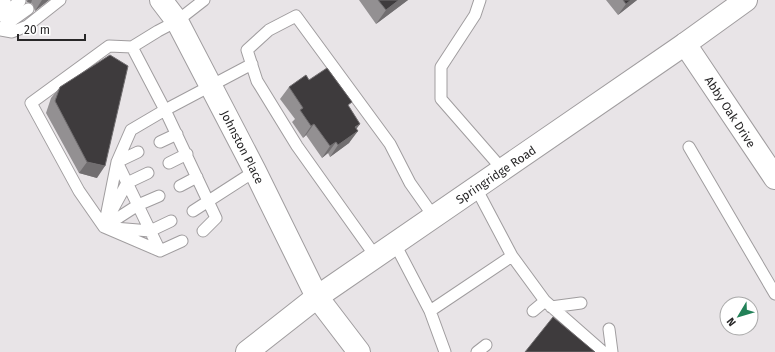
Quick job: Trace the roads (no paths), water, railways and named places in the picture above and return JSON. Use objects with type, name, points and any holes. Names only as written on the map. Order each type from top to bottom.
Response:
[{"type":"main road","name":"Johnston Place","points":[[161,0],[177,21],[255,171],[317,297],[359,352]]},
{"type":"main road","name":"Springridge Road","points":[[247,352],[317,297],[685,44],[746,0]]},
{"type":"main road","name":"Abby Oak Drive","points":[[685,44],[775,178]]},
{"type":"lane","points":[[0,4],[5,0]]},
{"type":"lane","points":[[0,30],[12,32],[26,26],[60,0]]},
{"type":"lane","points":[[182,241],[160,251],[104,227],[80,191],[31,102],[109,46],[132,47],[177,21],[204,0]]},
{"type":"lane","points":[[480,0],[475,16],[442,67],[441,98],[503,170]]},
{"type":"lane","points":[[0,16],[24,5],[0,30]]},
{"type":"lane","points":[[376,257],[297,146],[257,81],[247,50],[269,30],[296,16],[390,144],[410,183],[434,217]]},
{"type":"lane","points":[[132,47],[187,154],[216,218],[203,231]]},
{"type":"lane","points":[[104,227],[117,162],[131,130],[165,110],[252,64]]},
{"type":"lane","points":[[160,142],[177,134]]},
{"type":"lane","points":[[689,148],[775,294]]},
{"type":"lane","points":[[117,162],[138,152]]},
{"type":"lane","points":[[169,163],[187,154]]},
{"type":"lane","points":[[117,162],[160,251]]},
{"type":"lane","points":[[193,211],[255,171]]},
{"type":"lane","points":[[104,227],[127,183],[148,173]]},
{"type":"lane","points":[[180,186],[197,177]]},
{"type":"lane","points":[[476,188],[512,256],[548,304],[603,352]]},
{"type":"lane","points":[[104,227],[138,205],[159,196]]},
{"type":"lane","points":[[104,227],[150,231],[172,221]]},
{"type":"lane","points":[[395,244],[430,310],[445,352]]},
{"type":"lane","points":[[430,310],[512,256]]},
{"type":"lane","points":[[533,311],[548,304],[581,303]]},
{"type":"lane","points":[[609,329],[612,352]]}]
